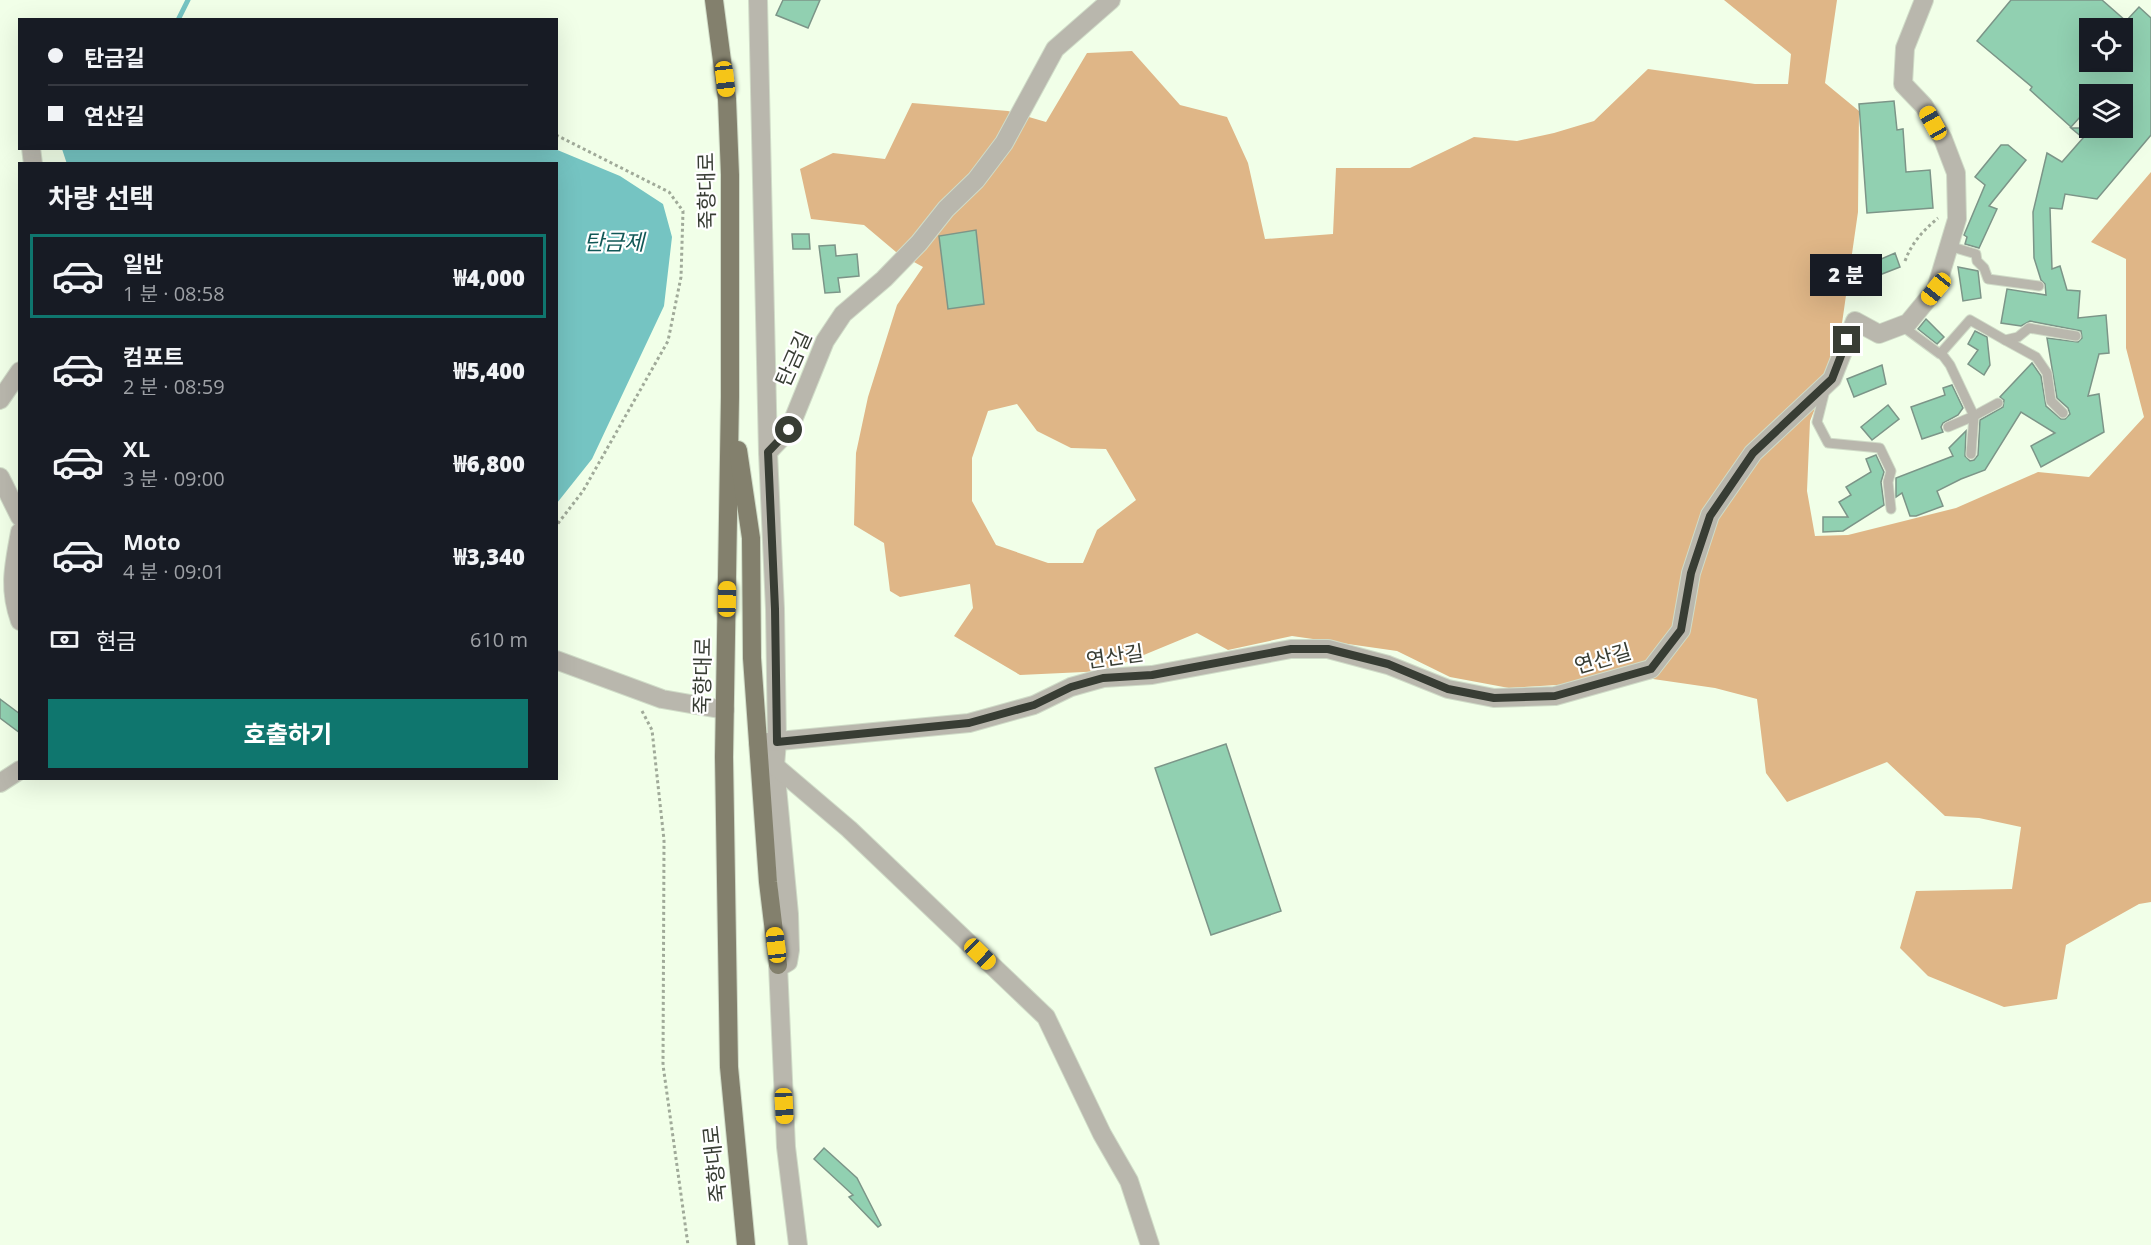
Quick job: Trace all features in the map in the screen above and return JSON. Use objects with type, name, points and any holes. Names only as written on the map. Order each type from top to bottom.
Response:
[{"type":"main road","name":"죽향대로","points":[[714,0],[727,99],[730,175],[730,397],[725,710],[729,1067],[746,1245]]},
{"type":"main road","points":[[730,397],[751,538],[752,658],[768,882],[778,965]]},
{"type":"street","name":"탄금길","points":[[758,0],[768,452]]},
{"type":"street","name":"탄금길","points":[[768,452],[789,430],[825,340],[843,314],[884,279],[946,209],[976,180],[1004,142],[1055,49],[1111,0]]},
{"type":"street","points":[[1902,326],[1908,323],[1936,289],[1957,219],[1956,173],[1924,106],[1903,84],[1905,48],[1924,0]]},
{"type":"street","name":"연산길","points":[[758,743],[969,723],[1034,705],[1071,687],[1103,678],[1152,675],[1291,649],[1328,649],[1388,664],[1448,689],[1494,698],[1555,696],[1651,669],[1681,630],[1691,573],[1710,516],[1753,453],[1832,379],[1855,321],[1879,334],[1902,326]]},
{"type":"street","points":[[0,400],[18,374]]},
{"type":"street","points":[[768,452],[775,609],[777,742],[775,766],[789,914],[790,950],[788,962],[778,965],[786,1147],[798,1245]]},
{"type":"street","points":[[0,477],[18,513]]},
{"type":"street","points":[[18,541],[13,563],[12,585],[18,615]]},
{"type":"street","points":[[558,661],[662,699],[725,710]]},
{"type":"street","points":[[775,766],[849,829],[1046,1017],[1102,1134],[1129,1181],[1150,1245]]},
{"type":"street","points":[[0,783],[18,771]]},
{"type":"lane","points":[[1949,246],[1976,254],[1977,261],[1984,268],[1988,279],[2039,286]]},
{"type":"lane","points":[[1941,352],[1970,320],[2036,357],[2047,373],[2051,401],[2062,413]]},
{"type":"lane","points":[[1902,326],[1940,354],[1941,352]]},
{"type":"lane","points":[[2005,340],[2018,337],[2029,328],[2076,336]]},
{"type":"lane","points":[[1941,352],[1950,365],[1974,416],[1971,454]]},
{"type":"lane","points":[[1826,385],[1817,422],[1828,443],[1880,448],[1891,471],[1888,482],[1891,509]]},
{"type":"lane","points":[[1948,427],[1998,402]]},
{"type":"path","points":[[558,136],[669,192],[683,211],[681,277],[668,341],[583,490],[558,523]]},
{"type":"path","points":[[1905,261],[1911,246],[1921,233],[1941,215],[1956,212]]},
{"type":"path","points":[[628,686],[652,730],[664,840],[663,1065],[688,1245]]},
{"type":"shaded area","points":[[1724,0],[1837,0],[1825,83],[1859,111],[1858,212],[1838,351],[1810,421],[1807,491],[1815,536],[1848,535],[1956,508],[2038,472],[2089,477],[2144,417],[2126,348],[2126,259],[2091,242],[2151,172],[2151,902],[2139,904],[2066,945],[2057,999],[2004,1007],[1928,976],[1900,948],[1916,891],[2012,889],[2021,827],[1979,818],[1945,816],[1887,762],[1787,802],[1766,773],[1757,699],[1715,688],[1653,679],[1509,688],[1450,677],[1397,651],[1292,636],[1228,650],[1197,633],[1105,671],[1020,675],[954,636],[973,608],[970,584],[900,597],[890,591],[884,543],[854,525],[856,453],[868,397],[897,305],[923,267],[896,252],[864,225],[811,219],[800,169],[833,153],[885,159],[912,103],[1008,111],[1046,122],[1087,53],[1132,51],[1180,105],[1227,117],[1248,163],[1265,239],[1333,234],[1336,168],[1410,168],[1474,137],[1517,141],[1594,121],[1648,69],[1755,84],[1788,84],[1791,54]],"holes":[[[1017,404],[1037,431],[1071,448],[1106,449],[1136,500],[1097,530],[1083,563],[1048,563],[996,545],[972,501],[972,458],[988,411]]]},
{"type":"water","name":"탄금제","points":[[62,150],[557,150],[620,176],[663,204],[672,237],[664,306],[592,459],[558,502],[558,162],[66,162]]},
{"type":"building","points":[[783,0],[820,0],[808,28],[776,15]]},
{"type":"building","points":[[2011,0],[2102,0],[2123,18],[2079,18],[2079,72],[2133,72],[2133,18],[2129,18],[2139,7],[2151,18],[2151,135],[2097,199],[2065,194],[2062,209],[2050,208],[2052,269],[2060,266],[2067,290],[2080,291],[2078,318],[2106,315],[2109,353],[2099,354],[2088,396],[2099,394],[2104,432],[2041,467],[2031,446],[2055,433],[2021,412],[1985,470],[1937,491],[1943,506],[1910,516],[1902,493],[1896,497],[1896,478],[1953,456],[1949,448],[1966,431],[1965,456],[1970,461],[1974,460],[1978,455],[1980,420],[2003,407],[2004,400],[2000,397],[2032,363],[2041,376],[2046,406],[2061,419],[2065,419],[2070,414],[2068,408],[2057,398],[2047,338],[2078,342],[2082,338],[2081,331],[2030,321],[2021,326],[2001,323],[2007,289],[2046,295],[2045,284],[2041,280],[2034,258],[2033,212],[2047,153],[2062,162],[2083,138],[2133,138],[2133,84],[2079,84],[2079,118],[2071,127],[2030,90],[2032,87],[1977,41]]},
{"type":"building","points":[[1894,101],[1897,130],[1903,129],[1906,172],[1930,170],[1933,208],[1867,213],[1859,104]]},
{"type":"building","points":[[2071,128],[2079,128],[2079,135]]},
{"type":"building","points":[[2001,145],[2008,145],[2026,160],[1989,206],[1997,209],[1979,248],[1965,244],[1967,237],[1964,235],[1985,185],[1975,177]]},
{"type":"building","points":[[976,230],[984,304],[948,309],[939,236]]},
{"type":"building","points":[[792,234],[809,234],[810,249],[793,249]]},
{"type":"building","points":[[835,245],[836,256],[857,254],[859,276],[838,278],[840,292],[825,293],[819,246]]},
{"type":"building","points":[[1895,253],[1900,267],[1877,276],[1872,263]]},
{"type":"building","points":[[1958,267],[1978,271],[1981,298],[1963,301]]},
{"type":"building","points":[[1926,319],[1944,337],[1937,344],[1918,329]]},
{"type":"building","points":[[1975,331],[1987,337],[1990,365],[1984,375],[1968,364],[1978,350],[1968,344]]},
{"type":"building","points":[[1882,365],[1886,384],[1854,397],[1847,379]]},
{"type":"building","points":[[1952,385],[1963,408],[1958,415],[1943,423],[1941,427],[1943,432],[1922,439],[1911,407],[1945,395],[1943,388]]},
{"type":"building","points":[[1888,405],[1899,419],[1872,440],[1861,427]]},
{"type":"building","points":[[1876,455],[1884,472],[1881,482],[1884,505],[1843,531],[1823,532],[1823,517],[1848,517],[1839,502],[1851,495],[1846,487],[1871,472],[1866,459]]},
{"type":"building","points":[[0,699],[18,712],[18,732],[0,718]]},
{"type":"building","points":[[1226,744],[1281,911],[1211,935],[1155,768]]},
{"type":"building","points":[[824,1148],[857,1178],[881,1225],[878,1227],[849,1197],[853,1195],[814,1159]]},
{"type":"waterway","points":[[179,18],[188,0]]},
{"type":"route","points":[[789,430],[768,452],[775,609],[777,742],[969,723],[1034,705],[1071,687],[1103,678],[1152,675],[1291,649],[1328,649],[1388,664],[1448,689],[1494,698],[1555,696],[1651,669],[1681,630],[1691,573],[1710,516],[1753,453],[1832,379],[1847,340]]}]
